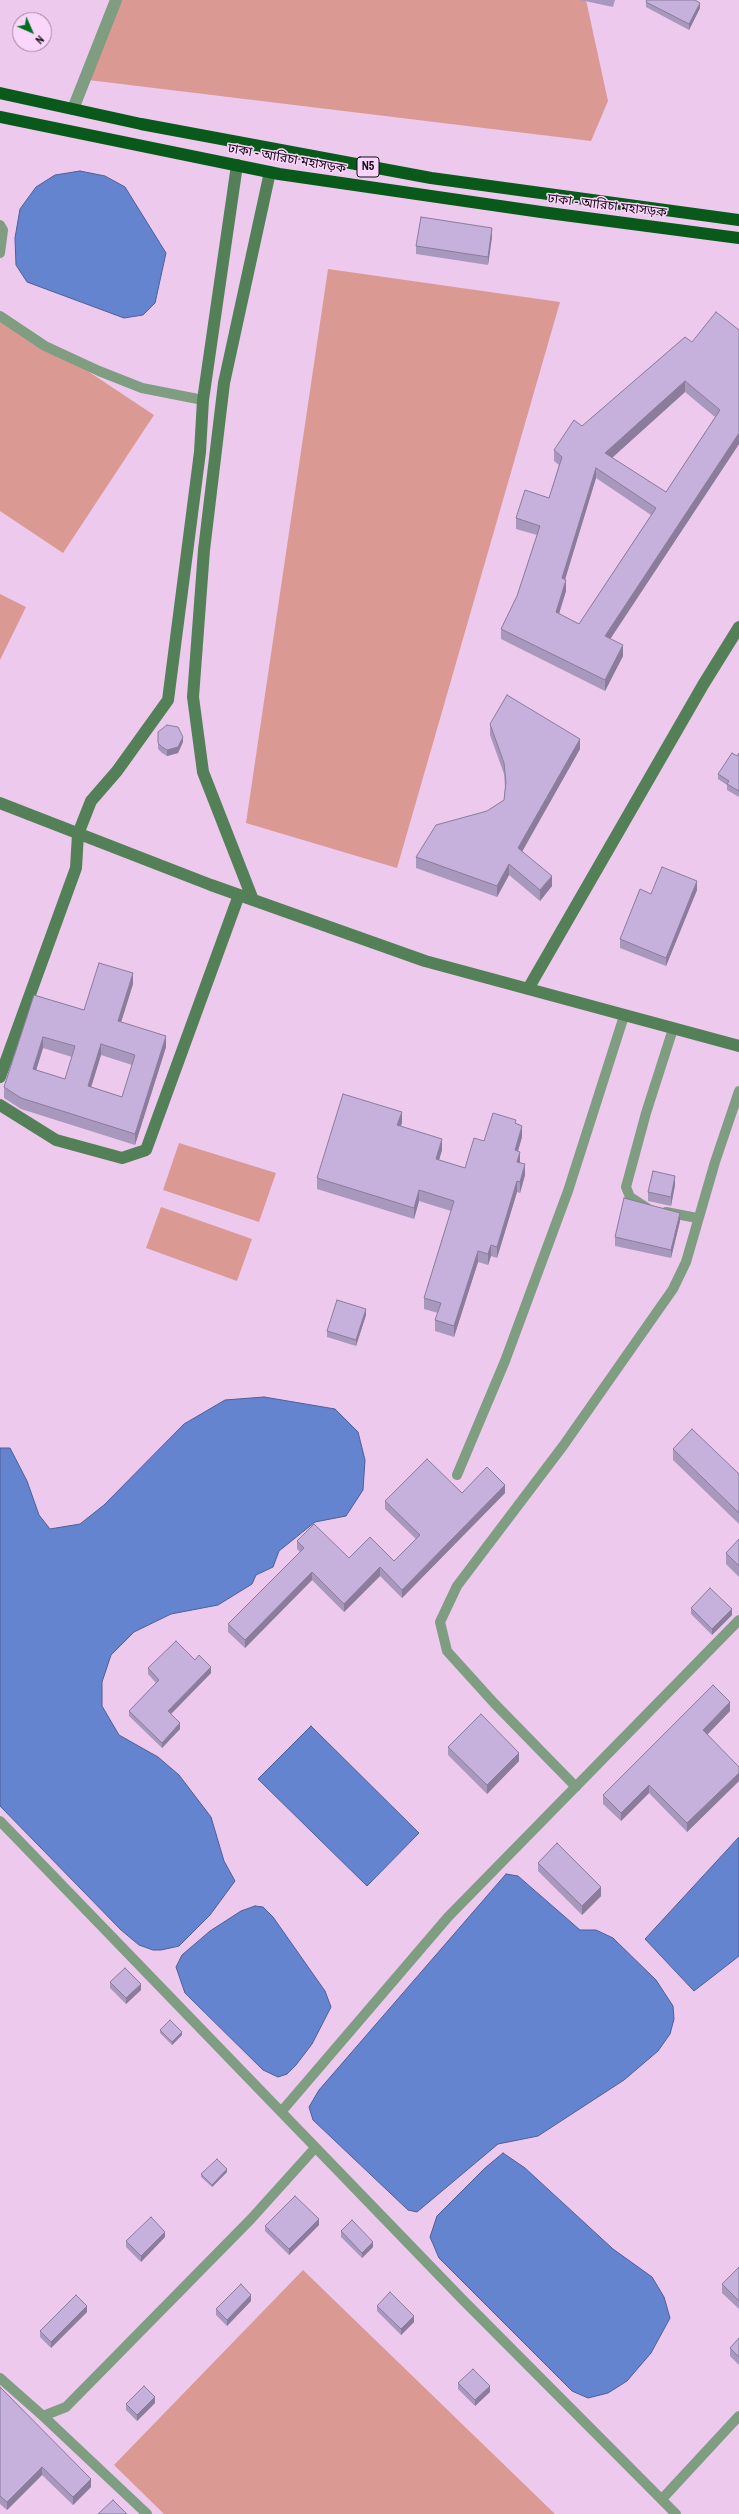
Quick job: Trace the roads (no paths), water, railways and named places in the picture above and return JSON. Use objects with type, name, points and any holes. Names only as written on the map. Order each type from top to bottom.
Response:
[{"type":"highway","name":"N5","points":[[0,93],[141,124],[430,178],[739,220]]},
{"type":"highway","name":"ঢাকা - আরিচা মহাসড়ক","points":[[0,116],[270,172],[541,212],[739,238]]},
{"type":"street","points":[[73,109],[116,0]]},
{"type":"street","points":[[0,1077],[76,868],[78,834],[90,802],[117,771],[168,700],[200,452],[203,400],[237,165]]},
{"type":"street","points":[[253,900],[203,772],[193,697],[204,550],[224,383],[270,172]]},
{"type":"street","points":[[528,989],[703,685],[739,627]]},
{"type":"street","points":[[0,803],[239,895],[425,961],[739,1046]]},
{"type":"street","points":[[0,1105],[56,1140],[122,1158],[146,1150],[239,895]]},
{"type":"lane","points":[[0,225],[3,230],[0,253]]},
{"type":"lane","points":[[0,316],[46,346],[99,371],[142,388],[203,400]]},
{"type":"lane","points":[[457,1474],[505,1361],[568,1191],[624,1016]]},
{"type":"lane","points":[[673,1029],[646,1113],[626,1187],[630,1197],[648,1208],[698,1218]]},
{"type":"lane","points":[[576,1787],[494,1703],[447,1651],[440,1622],[457,1586],[563,1446],[673,1289],[686,1262],[698,1218],[739,1091]]},
{"type":"lane","points":[[281,2112],[448,1918],[739,1620]]},
{"type":"lane","points":[[0,1821],[315,2148],[676,2514]]},
{"type":"lane","points":[[43,2416],[66,2407],[251,2219],[315,2148]]},
{"type":"lane","points":[[0,2378],[43,2416],[147,2514]]},
{"type":"lane","points":[[662,2499],[739,2416]]},
{"type":"water","points":[[80,171],[105,176],[125,187],[166,253],[155,303],[143,315],[124,318],[27,282],[16,265],[15,238],[20,209],[36,187],[55,175]]},
{"type":"water","points":[[264,1397],[335,1409],[358,1432],[365,1460],[363,1490],[346,1516],[315,1522],[279,1551],[273,1567],[256,1575],[252,1584],[218,1605],[171,1614],[134,1632],[111,1655],[102,1682],[102,1706],[119,1735],[158,1757],[179,1775],[211,1817],[224,1861],[235,1881],[210,1915],[179,1946],[161,1950],[153,1950],[139,1945],[121,1930],[0,1806],[0,1448],[10,1448],[27,1481],[39,1515],[50,1529],[80,1524],[104,1505],[184,1424],[225,1400]]},
{"type":"water","points":[[311,1726],[419,1833],[367,1886],[258,1779]]},
{"type":"water","points":[[739,1837],[739,1956],[694,1991],[645,1939]]},
{"type":"water","points":[[506,1874],[518,1876],[580,1930],[596,1930],[613,1938],[656,1980],[673,2006],[674,2019],[670,2034],[658,2051],[624,2080],[538,2136],[498,2144],[417,2212],[408,2210],[313,2120],[309,2107],[319,2090]]},
{"type":"water","points":[[255,1906],[263,1907],[273,1917],[325,1991],[331,2007],[312,2044],[287,2074],[278,2077],[263,2070],[185,1993],[176,1967],[182,1955],[210,1931],[241,1911]]},
{"type":"water","points":[[503,2153],[525,2168],[613,2249],[652,2277],[664,2297],[670,2318],[651,2353],[627,2381],[608,2393],[588,2398],[572,2391],[439,2258],[430,2237],[437,2216],[485,2168]]}]
